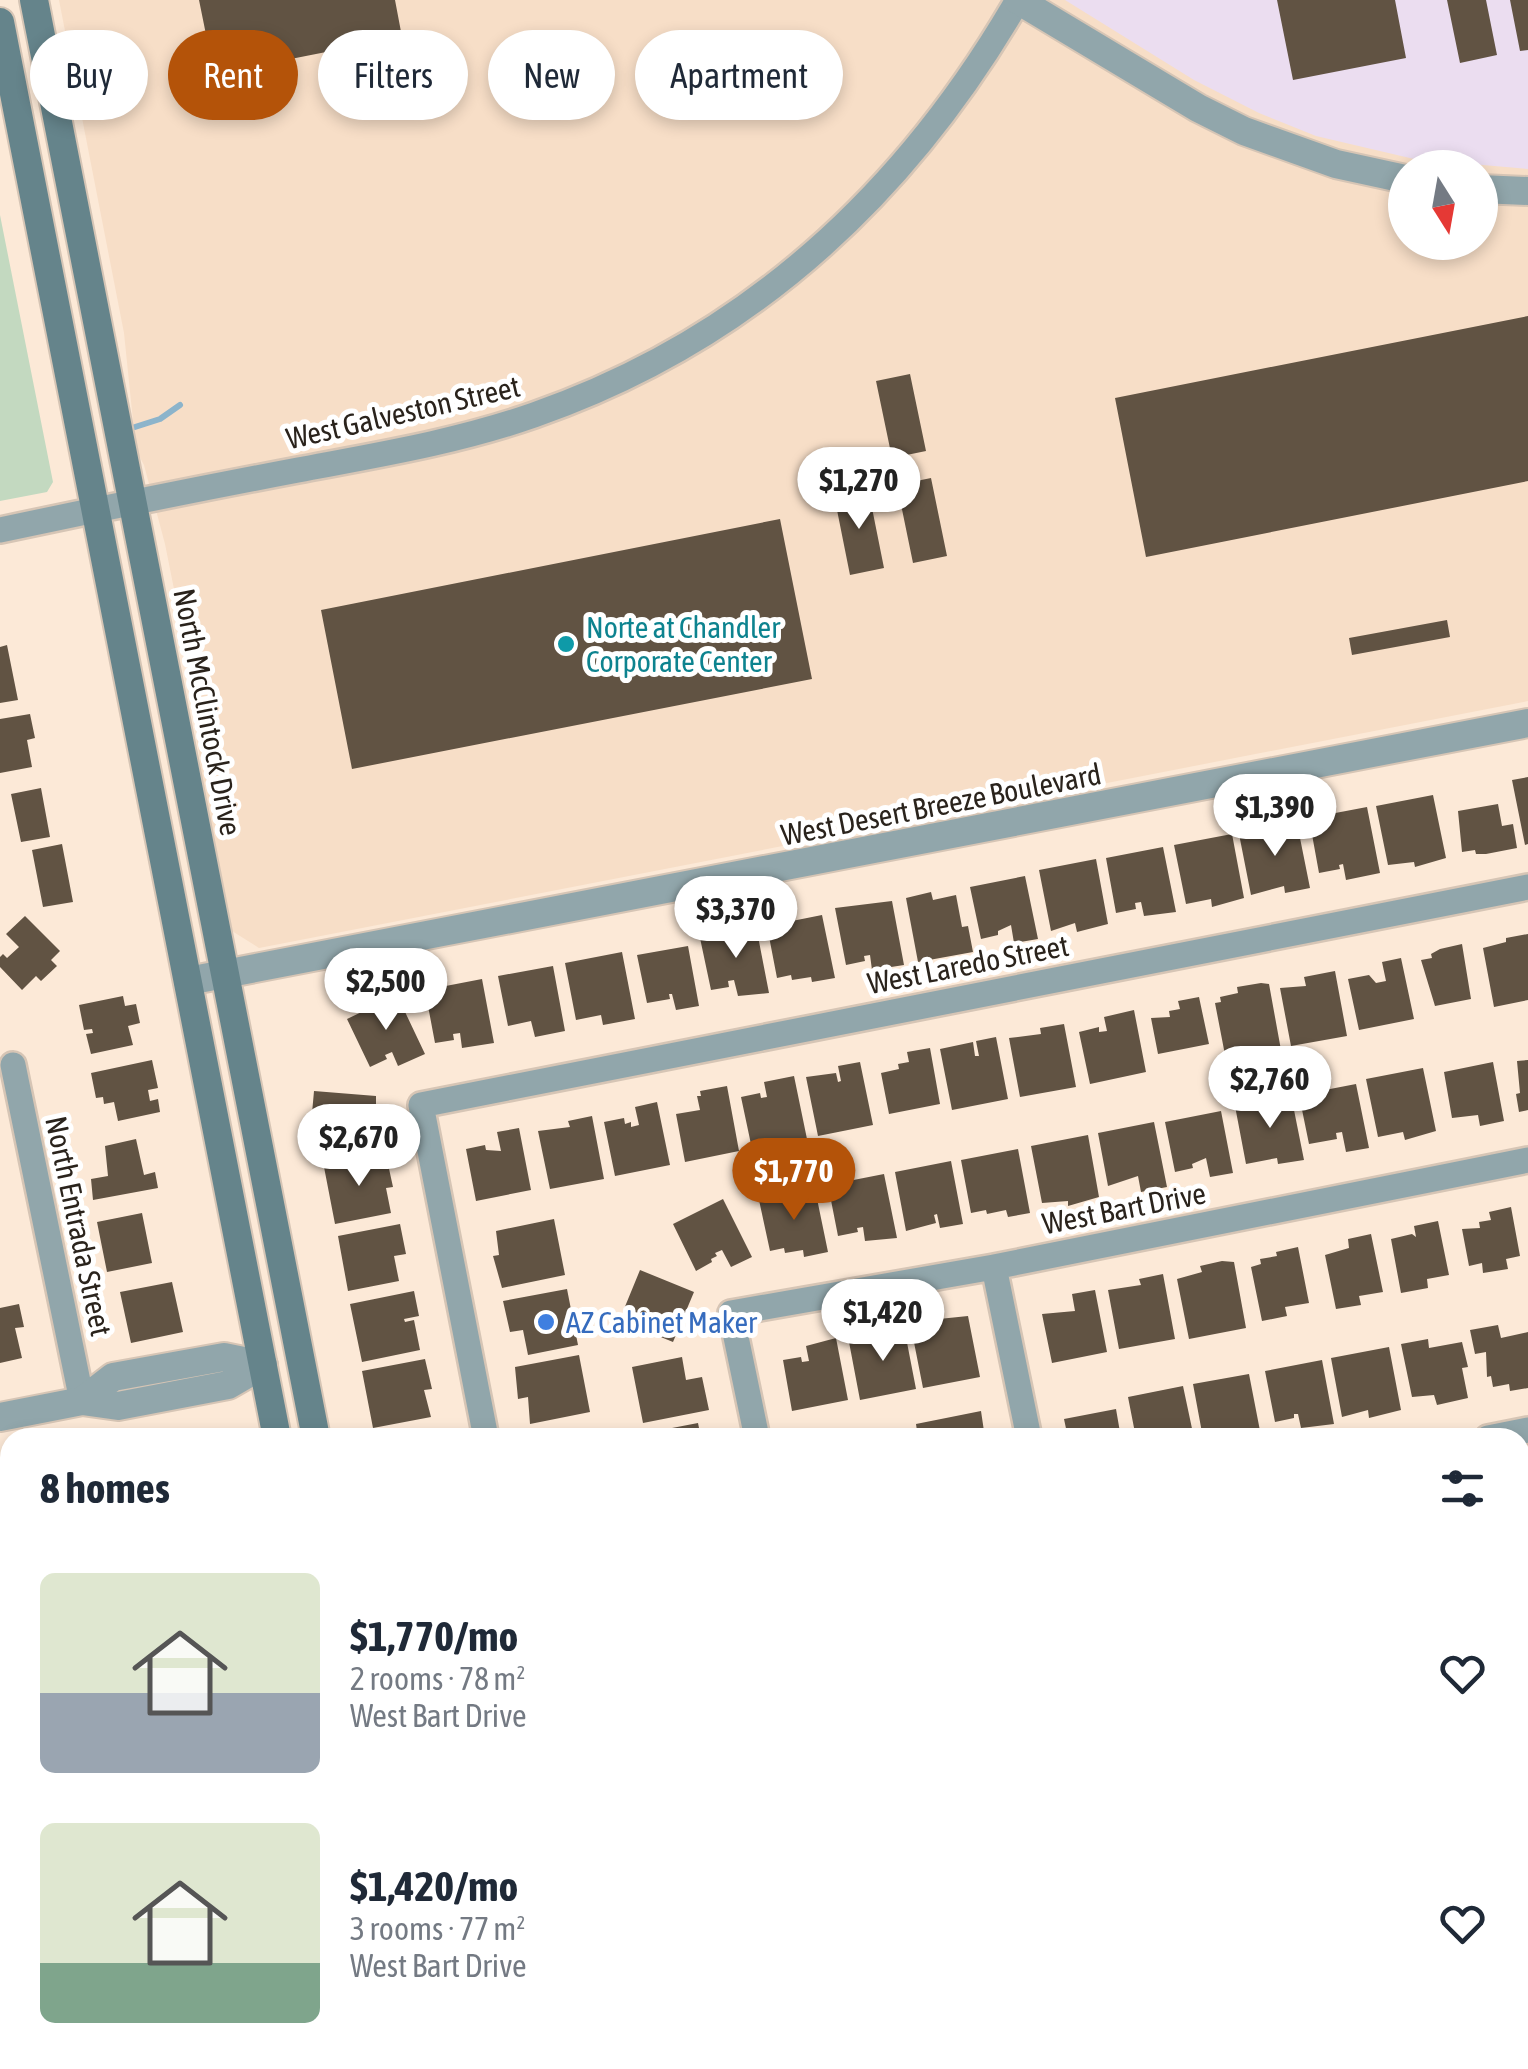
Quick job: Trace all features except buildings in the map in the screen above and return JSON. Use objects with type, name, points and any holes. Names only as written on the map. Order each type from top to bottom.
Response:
[{"type":"main road","name":"North McClintock Drive","points":[[34,0],[314,1428]]},
{"type":"main road","points":[[0,22],[275,1428]]},
{"type":"street","name":"West Galveston Street","points":[[0,530],[460,438],[591,394],[660,360],[738,312],[797,268],[890,180],[963,90],[1018,0]]},
{"type":"street","points":[[1018,0],[1198,108],[1244,131],[1336,164],[1388,175]]},
{"type":"street","points":[[1498,189],[1528,191]]},
{"type":"street","name":"West Desert Breeze Boulevard","points":[[188,981],[1528,723]]},
{"type":"street","name":"West Laredo Street","points":[[484,1428],[421,1105],[1528,886]]},
{"type":"street","name":"North Entrada Street","points":[[12,1065],[82,1401]]},
{"type":"street","name":"West Bart Drive","points":[[755,1428],[732,1313],[994,1267],[1528,1160]]},
{"type":"street","points":[[994,1267],[1027,1428]]},
{"type":"street","points":[[0,1417],[82,1401],[118,1406],[228,1385],[263,1365]]},
{"type":"shaded area","points":[[59,0],[1528,0],[1528,701],[259,948],[232,931],[205,801],[185,644],[165,544],[144,465],[136,450],[124,333],[82,120],[148,120],[148,30],[65,30]]},
{"type":"shaded area","points":[[1065,0],[1528,0],[1528,169],[1498,166],[1498,150],[1388,153],[1316,136],[1194,80]]},
{"type":"green space","points":[[0,215],[53,482],[47,492],[0,501]]},
{"type":"waterway","points":[[135,427],[160,419],[180,405]]},
{"type":"place","name":"Norte at Chandler Corporate Center","points":[[566,644]]},
{"type":"place","name":"AZ Cabinet Maker","points":[[546,1322]]}]
